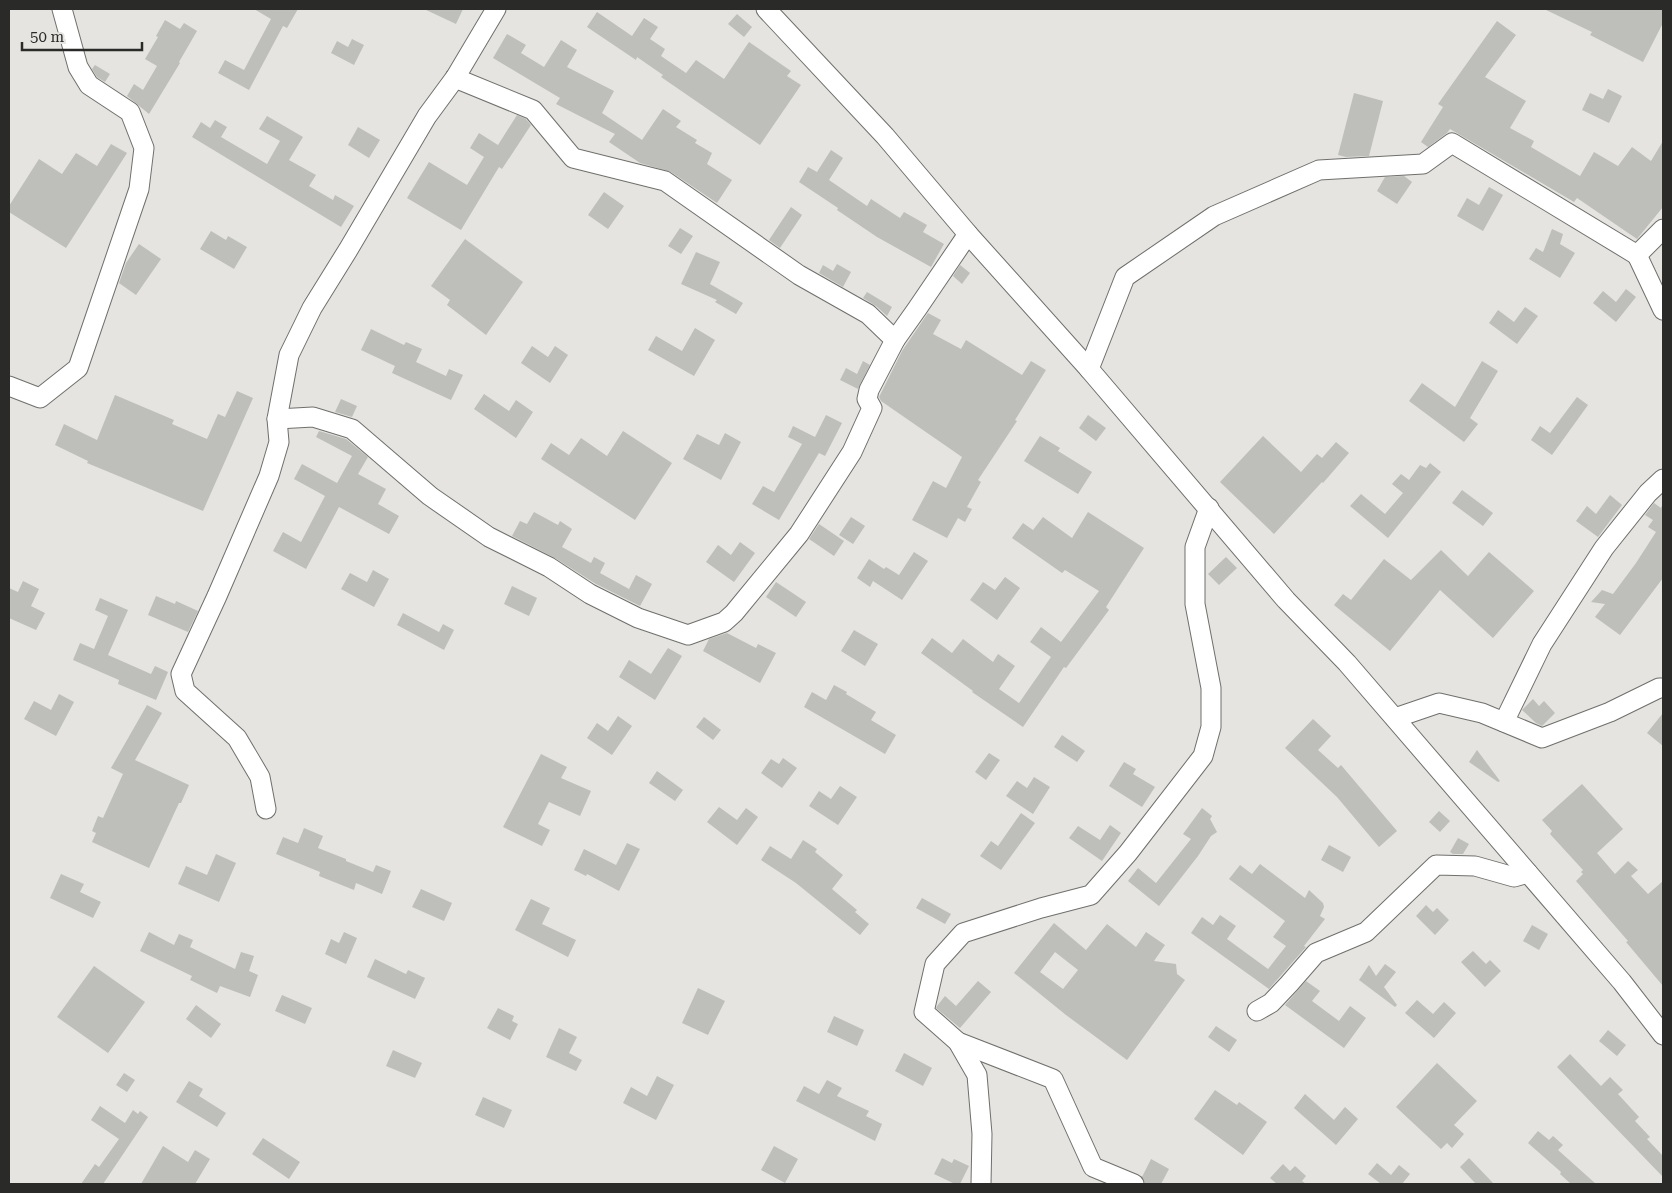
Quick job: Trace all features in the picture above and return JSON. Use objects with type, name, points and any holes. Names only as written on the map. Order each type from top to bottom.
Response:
[{"type":"street","points":[[9,386],[40,398],[78,368],[139,189],[144,148],[130,112],[89,84],[78,67],[62,9]]},
{"type":"street","points":[[266,809],[260,777],[237,738],[185,691],[181,674],[269,476],[279,442],[277,419],[289,355],[312,308],[427,116],[455,78],[496,9]]},
{"type":"street","points":[[766,9],[885,136],[968,234],[1089,369],[1286,600],[1347,663],[1622,982],[1663,1035]]},
{"type":"street","points":[[455,78],[533,110],[573,158],[665,181],[799,275],[868,314],[895,340]]},
{"type":"street","points":[[1089,369],[1125,277],[1214,216],[1319,170],[1423,164],[1452,143],[1637,255],[1663,310]]},
{"type":"street","points":[[1637,255],[1663,229]]},
{"type":"street","points":[[277,419],[313,417],[352,430],[430,496],[489,537],[549,567],[590,594],[638,618],[688,635],[724,622],[734,613],[799,534],[852,452],[872,408],[868,399],[869,390],[895,340],[968,234]]},
{"type":"street","points":[[1504,722],[1542,644],[1604,548],[1648,493],[1663,479]]},
{"type":"street","points":[[981,1184],[982,1134],[977,1075],[958,1042],[924,1012],[935,964],[963,933],[1040,908],[1091,895],[1128,853],[1203,756],[1210,727],[1210,688],[1195,604],[1195,547],[1209,508]]},
{"type":"street","points":[[1395,718],[1439,703],[1482,713],[1542,738],[1610,712],[1659,688],[1663,688]]},
{"type":"street","points":[[1257,1011],[1271,1003],[1316,953],[1366,932],[1436,865],[1475,866],[1514,877],[1528,873]]},
{"type":"street","points":[[958,1042],[1052,1079],[1092,1167],[1134,1184]]},
{"type":"building","points":[[254,9],[298,9],[287,28],[283,26],[249,90],[218,73],[225,60],[244,70],[271,19]]},
{"type":"building","points":[[424,9],[463,9],[456,24]]},
{"type":"building","points":[[1544,9],[1663,9],[1663,23],[1643,62],[1590,35],[1592,32]]},
{"type":"building","points":[[597,12],[632,36],[644,18],[658,27],[650,39],[665,49],[661,56],[686,73],[696,60],[724,79],[749,42],[791,71],[787,76],[801,85],[760,145],[661,77],[663,75],[637,57],[636,60],[587,27]]},
{"type":"building","points":[[737,14],[752,27],[744,37],[728,24]]},
{"type":"building","points":[[165,20],[180,29],[184,23],[197,31],[149,114],[127,96],[134,84],[143,90],[157,66],[145,59],[158,37],[156,36]]},
{"type":"building","points":[[1497,21],[1516,35],[1485,77],[1526,101],[1510,128],[1534,141],[1531,147],[1580,176],[1594,152],[1618,166],[1632,147],[1651,161],[1663,141],[1663,207],[1637,239],[1577,198],[1574,202],[1450,129],[1428,147],[1421,142],[1443,107],[1438,104]]},
{"type":"building","points":[[507,34],[526,45],[521,53],[544,67],[561,40],[577,50],[567,67],[614,91],[602,113],[642,140],[663,109],[681,121],[676,127],[697,140],[695,143],[712,153],[707,164],[732,180],[717,203],[671,172],[640,163],[609,142],[615,134],[556,104],[560,98],[493,58]]},
{"type":"building","points":[[352,39],[364,45],[354,65],[331,53],[337,41],[348,47]]},
{"type":"building","points":[[95,65],[110,74],[105,82],[97,77],[92,69]]},
{"type":"building","points":[[1608,89],[1622,96],[1609,123],[1582,110],[1590,93],[1603,99]]},
{"type":"building","points":[[1354,93],[1383,101],[1369,156],[1346,157],[1338,155]]},
{"type":"building","points":[[517,115],[526,119],[531,125],[502,169],[499,167],[461,230],[407,198],[429,162],[467,185],[484,157],[470,148],[479,133],[498,145]]},
{"type":"building","points":[[267,116],[303,137],[289,160],[316,175],[309,186],[333,200],[335,195],[354,206],[341,227],[192,137],[201,122],[210,128],[215,120],[227,127],[221,137],[267,164],[280,141],[259,129]]},
{"type":"building","points":[[358,127],[380,140],[369,158],[348,145]]},
{"type":"building","points":[[111,144],[127,153],[66,248],[9,212],[9,206],[39,159],[62,174],[76,153],[97,166]]},
{"type":"building","points":[[831,150],[843,158],[829,180],[867,206],[871,199],[900,218],[904,212],[927,225],[923,232],[944,244],[931,267],[877,237],[799,182],[808,167],[817,172]]},
{"type":"building","points":[[1404,176],[1412,182],[1397,204],[1377,191],[1385,177]]},
{"type":"building","points":[[1489,187],[1503,195],[1483,231],[1457,216],[1467,198],[1479,205]]},
{"type":"building","points":[[604,192],[624,206],[608,229],[588,215]]},
{"type":"building","points":[[791,207],[802,215],[780,248],[769,240]]},
{"type":"building","points":[[680,228],[693,236],[681,254],[668,246]]},
{"type":"building","points":[[1552,229],[1563,234],[1560,244],[1575,253],[1560,278],[1529,259],[1536,248],[1543,252]]},
{"type":"building","points":[[211,231],[226,240],[228,236],[247,247],[234,269],[200,249]]},
{"type":"building","points":[[465,239],[523,282],[486,335],[447,305],[450,300],[431,286]]},
{"type":"building","points":[[139,244],[161,259],[136,295],[119,283],[126,263]]},
{"type":"building","points":[[696,252],[720,262],[710,284],[743,303],[736,314],[715,302],[717,300],[681,284]]},
{"type":"building","points":[[837,264],[851,272],[843,287],[819,273],[823,265],[833,271]]},
{"type":"building","points":[[960,265],[970,273],[962,284],[953,276]]},
{"type":"building","points":[[1626,289],[1636,297],[1616,322],[1593,303],[1603,291],[1616,302]]},
{"type":"building","points":[[867,292],[892,307],[887,316],[863,298]]},
{"type":"building","points":[[1525,307],[1538,316],[1517,344],[1489,323],[1498,310],[1514,322]]},
{"type":"building","points":[[928,313],[941,320],[933,334],[961,349],[966,340],[1022,375],[1031,361],[1046,370],[1015,420],[1017,421],[978,480],[981,482],[967,507],[972,509],[965,522],[958,518],[947,538],[912,520],[933,481],[946,488],[962,457],[881,401],[879,397],[902,351]]},
{"type":"building","points":[[695,328],[715,340],[694,376],[648,350],[656,336],[682,351]]},
{"type":"building","points":[[371,329],[404,345],[406,342],[422,349],[416,362],[446,376],[449,369],[463,375],[451,400],[392,373],[395,366],[361,350]]},
{"type":"building","points":[[532,346],[548,357],[555,346],[568,355],[550,383],[521,363]]},
{"type":"building","points":[[863,361],[870,365],[858,389],[840,380],[846,368],[857,374]]},
{"type":"building","points":[[1482,361],[1498,371],[1470,418],[1478,424],[1464,442],[1409,401],[1422,383],[1455,407]]},
{"type":"building","points":[[237,391],[253,398],[203,511],[87,463],[88,461],[55,445],[64,424],[97,440],[115,395],[174,420],[172,424],[207,439],[218,414],[225,417]]},
{"type":"building","points":[[484,394],[509,411],[516,400],[533,412],[516,438],[474,409]]},
{"type":"building","points":[[1577,397],[1588,405],[1552,455],[1531,440],[1540,426],[1550,433]]},
{"type":"building","points":[[341,399],[357,406],[352,417],[335,412]]},
{"type":"building","points":[[826,415],[842,423],[825,456],[819,453],[779,520],[752,504],[763,486],[774,492],[802,444],[788,437],[793,426],[815,437]]},
{"type":"building","points":[[1088,415],[1106,428],[1096,441],[1079,428]]},
{"type":"building","points":[[319,431],[346,439],[368,457],[358,474],[386,489],[378,504],[399,516],[389,534],[339,507],[306,569],[273,551],[283,532],[301,542],[325,496],[294,479],[302,464],[337,483],[352,456],[316,437]]},
{"type":"building","points":[[623,431],[672,463],[635,520],[541,459],[551,443],[569,455],[581,438],[607,456]]},
{"type":"building","points":[[725,433],[741,442],[721,480],[683,459],[697,434],[719,445]]},
{"type":"building","points":[[1040,436],[1060,448],[1058,451],[1092,472],[1078,494],[1024,461]]},
{"type":"building","points":[[1263,436],[1301,472],[1317,454],[1322,458],[1336,442],[1349,453],[1274,534],[1220,482]]},
{"type":"building","points":[[1430,463],[1441,472],[1388,538],[1350,506],[1361,494],[1385,514],[1403,493],[1392,484],[1401,474],[1409,480],[1420,465],[1426,468]]},
{"type":"building","points":[[1462,490],[1493,513],[1483,526],[1452,503]]},
{"type":"building","points":[[1610,495],[1622,505],[1598,537],[1576,521],[1587,506],[1596,514]]},
{"type":"building","points":[[1654,503],[1661,508],[1663,503],[1663,578],[1620,635],[1595,617],[1605,604],[1591,602],[1602,590],[1613,594],[1656,532],[1648,527],[1653,520],[1645,515]]},
{"type":"building","points":[[534,512],[558,525],[560,521],[572,529],[562,547],[591,563],[594,557],[605,563],[600,573],[629,589],[636,575],[652,584],[640,606],[596,584],[555,558],[512,536],[520,521],[527,524]]},
{"type":"building","points":[[1088,512],[1144,548],[1106,607],[1109,610],[1066,668],[1064,667],[1023,727],[972,692],[921,653],[932,638],[952,653],[963,639],[993,662],[998,654],[1015,666],[999,689],[1019,703],[1051,657],[1030,642],[1041,627],[1061,642],[1099,591],[1065,570],[1062,573],[1012,538],[1023,523],[1033,530],[1043,517],[1072,538]]},
{"type":"building","points":[[851,517],[865,526],[853,544],[839,535]]},
{"type":"building","points":[[819,524],[844,541],[834,556],[809,539]]},
{"type":"building","points":[[740,542],[755,553],[734,582],[706,562],[718,545],[731,555]]},
{"type":"building","points":[[1441,550],[1468,576],[1489,552],[1534,591],[1493,638],[1440,590],[1390,651],[1334,605],[1343,594],[1351,600],[1384,559],[1411,580]]},
{"type":"building","points":[[914,552],[928,561],[902,600],[873,581],[870,587],[857,578],[869,559],[884,569],[886,567],[899,575]]},
{"type":"building","points":[[1226,557],[1237,568],[1219,585],[1208,574]]},
{"type":"building","points":[[373,570],[389,579],[374,607],[341,589],[350,573],[367,582]]},
{"type":"building","points":[[1005,577],[1020,588],[997,620],[970,600],[983,582],[995,590]]},
{"type":"building","points":[[23,581],[39,589],[31,606],[45,613],[36,630],[9,618],[9,588],[18,592]]},
{"type":"building","points":[[776,582],[806,602],[796,617],[766,597]]},
{"type":"building","points":[[512,586],[537,598],[529,616],[504,604]]},
{"type":"building","points":[[156,596],[175,604],[176,601],[198,611],[188,632],[148,615]]},
{"type":"building","points":[[100,598],[128,610],[108,655],[151,674],[155,666],[168,672],[156,700],[118,684],[119,680],[73,660],[80,643],[94,649],[108,616],[95,610]]},
{"type":"building","points":[[403,613],[439,632],[443,624],[454,630],[444,650],[397,625]]},
{"type":"building","points":[[854,630],[878,644],[865,666],[841,651]]},
{"type":"building","points":[[727,633],[756,648],[758,644],[776,653],[760,683],[703,651],[709,639]]},
{"type":"building","points":[[668,648],[682,656],[655,700],[619,677],[629,660],[651,674]]},
{"type":"building","points":[[834,685],[876,712],[871,720],[896,735],[885,754],[804,707],[812,692],[826,700]]},
{"type":"building","points":[[59,694],[74,702],[56,736],[24,719],[34,701],[51,710]]},
{"type":"building","points":[[1533,699],[1539,706],[1544,701],[1555,713],[1542,726],[1522,710]]},
{"type":"building","points":[[147,705],[162,713],[135,760],[189,785],[149,868],[92,842],[96,833],[92,831],[98,816],[103,818],[123,774],[111,768]]},
{"type":"building","points":[[1663,713],[1663,746],[1647,733]]},
{"type":"building","points":[[618,716],[632,726],[612,755],[587,738],[597,723],[608,731]]},
{"type":"building","points":[[704,717],[721,730],[713,740],[696,727]]},
{"type":"building","points":[[1313,719],[1331,736],[1318,750],[1338,768],[1341,765],[1397,831],[1379,847],[1337,797],[1285,748]]},
{"type":"building","points":[[1062,735],[1085,751],[1077,762],[1054,747]]},
{"type":"building","points":[[1477,750],[1500,781],[1498,782],[1469,762]]},
{"type":"building","points":[[989,753],[1000,760],[986,780],[975,772]]},
{"type":"building","points":[[541,754],[567,767],[561,778],[591,791],[580,816],[549,802],[538,824],[550,830],[542,846],[503,827]]},
{"type":"building","points":[[783,758],[797,768],[782,788],[761,773],[771,759],[779,764]]},
{"type":"building","points":[[1124,762],[1136,769],[1133,774],[1155,787],[1142,807],[1109,786]]},
{"type":"building","points":[[657,771],[683,790],[675,801],[649,783]]},
{"type":"building","points":[[1034,777],[1050,787],[1033,814],[1006,796],[1017,781],[1027,788]]},
{"type":"building","points":[[1582,784],[1623,829],[1597,853],[1615,874],[1628,861],[1638,870],[1631,876],[1648,894],[1663,881],[1663,986],[1626,942],[1628,941],[1576,881],[1583,874],[1581,872],[1583,870],[1550,834],[1552,831],[1542,820]]},
{"type":"building","points":[[840,786],[857,797],[838,825],[809,806],[819,791],[831,799]]},
{"type":"building","points":[[719,807],[737,820],[746,808],[758,817],[737,845],[707,822]]},
{"type":"building","points":[[1202,808],[1212,816],[1210,819],[1217,832],[1211,836],[1159,906],[1128,881],[1138,868],[1156,883],[1191,839],[1183,834]]},
{"type":"building","points":[[1439,811],[1450,821],[1440,832],[1429,822]]},
{"type":"building","points":[[1021,813],[1035,823],[1001,870],[980,856],[991,841],[998,846]]},
{"type":"building","points":[[1110,825],[1121,833],[1102,861],[1069,838],[1078,826],[1100,840]]},
{"type":"building","points":[[304,828],[323,836],[318,848],[373,872],[376,865],[391,871],[382,894],[356,883],[354,890],[319,876],[320,872],[276,854],[283,837],[298,843]]},
{"type":"building","points":[[1458,838],[1469,844],[1463,854],[1453,854],[1450,852]]},
{"type":"building","points":[[803,840],[817,849],[815,852],[843,875],[832,889],[857,910],[855,912],[869,924],[860,935],[796,883],[761,860],[770,846],[791,859]]},
{"type":"building","points":[[627,843],[640,849],[619,891],[587,874],[586,876],[574,870],[584,849],[616,865]]},
{"type":"building","points":[[1329,845],[1351,857],[1343,872],[1321,860]]},
{"type":"building","points":[[216,854],[236,863],[219,902],[178,884],[186,866],[207,875]]},
{"type":"building","points":[[1260,864],[1305,898],[1309,890],[1323,903],[1324,907],[1320,916],[1325,919],[1304,946],[1306,947],[1269,989],[1191,933],[1202,917],[1213,925],[1220,915],[1236,926],[1227,939],[1268,969],[1286,946],[1273,937],[1285,921],[1229,879],[1240,865],[1252,874]]},
{"type":"building","points":[[61,874],[84,884],[80,892],[101,902],[93,918],[50,898]]},
{"type":"building","points":[[421,889],[452,903],[444,921],[412,907]]},
{"type":"building","points":[[922,898],[951,914],[945,924],[916,908]]},
{"type":"building","points":[[531,899],[550,908],[542,924],[576,940],[568,957],[515,930]]},
{"type":"building","points":[[1426,905],[1433,912],[1437,908],[1449,920],[1435,935],[1416,916]]},
{"type":"building","points":[[1054,923],[1086,950],[1107,924],[1136,947],[1146,932],[1165,945],[1154,961],[1176,964],[1177,974],[1185,980],[1127,1060],[1066,1015],[1014,973]],"holes":[[[1055,952],[1078,970],[1063,989],[1040,972]]]},
{"type":"building","points":[[1532,925],[1548,934],[1539,950],[1523,941]]},
{"type":"building","points":[[149,932],[174,945],[179,934],[193,940],[190,947],[235,969],[241,952],[254,956],[249,971],[258,975],[250,997],[220,986],[217,993],[190,980],[192,976],[140,951]]},
{"type":"building","points":[[344,932],[357,938],[346,964],[325,954],[331,939],[339,943]]},
{"type":"building","points":[[1473,951],[1486,964],[1490,960],[1501,971],[1485,987],[1461,962]]},
{"type":"building","points":[[375,959],[406,974],[408,970],[425,978],[415,999],[367,977]]},
{"type":"building","points":[[1385,964],[1396,972],[1384,987],[1397,1005],[1395,1007],[1359,980],[1369,965],[1376,976]]},
{"type":"building","points":[[94,966],[145,1002],[108,1053],[57,1017]]},
{"type":"building","points":[[978,981],[991,992],[960,1028],[936,1008],[945,996],[956,1006]]},
{"type":"building","points":[[1306,981],[1320,991],[1312,1001],[1339,1021],[1350,1006],[1366,1018],[1344,1048],[1285,1005]]},
{"type":"building","points":[[698,988],[725,1001],[708,1035],[682,1023]]},
{"type":"building","points":[[282,995],[312,1008],[305,1024],[275,1011]]},
{"type":"building","points":[[1417,1000],[1433,1014],[1444,1002],[1456,1013],[1434,1038],[1405,1013]]},
{"type":"building","points":[[196,1005],[221,1024],[211,1038],[186,1019]]},
{"type":"building","points":[[498,1008],[514,1016],[512,1021],[518,1024],[510,1040],[487,1028]]},
{"type":"building","points":[[834,1016],[864,1030],[857,1046],[827,1032]]},
{"type":"building","points":[[1216,1026],[1237,1040],[1229,1052],[1208,1037]]},
{"type":"building","points":[[559,1028],[577,1037],[569,1053],[582,1060],[576,1071],[546,1057]]},
{"type":"building","points":[[1608,1030],[1626,1045],[1617,1056],[1599,1041]]},
{"type":"building","points":[[393,1050],[422,1063],[415,1078],[386,1066]]},
{"type":"building","points":[[904,1053],[932,1068],[923,1086],[895,1071]]},
{"type":"building","points":[[1570,1054],[1601,1086],[1610,1077],[1623,1090],[1618,1094],[1639,1117],[1635,1121],[1650,1137],[1647,1139],[1663,1156],[1663,1177],[1557,1067]]},
{"type":"building","points":[[1437,1063],[1477,1101],[1454,1125],[1464,1134],[1452,1148],[1447,1143],[1441,1149],[1396,1107]]},
{"type":"building","points":[[124,1073],[135,1080],[127,1092],[116,1085]]},
{"type":"building","points":[[657,1076],[674,1085],[656,1120],[623,1103],[631,1087],[647,1096]]},
{"type":"building","points":[[827,1080],[842,1088],[837,1096],[869,1111],[866,1116],[882,1124],[875,1141],[796,1101],[804,1086],[819,1094]]},
{"type":"building","points":[[189,1081],[203,1089],[199,1096],[226,1113],[217,1127],[176,1102]]},
{"type":"building","points":[[1215,1090],[1237,1105],[1239,1102],[1267,1122],[1243,1155],[1194,1119]]},
{"type":"building","points":[[1305,1094],[1334,1120],[1345,1107],[1358,1119],[1336,1145],[1294,1108]]},
{"type":"building","points":[[483,1097],[512,1110],[504,1128],[475,1115]]},
{"type":"building","points":[[100,1106],[125,1123],[133,1110],[138,1114],[140,1111],[148,1117],[103,1184],[81,1184],[95,1164],[99,1167],[119,1139],[91,1120]]},
{"type":"building","points":[[1538,1131],[1549,1140],[1553,1136],[1563,1145],[1558,1150],[1596,1184],[1571,1184],[1560,1174],[1561,1172],[1528,1143]]},
{"type":"building","points":[[263,1138],[300,1162],[289,1179],[252,1154]]},
{"type":"building","points":[[163,1146],[188,1162],[195,1150],[210,1159],[195,1184],[141,1184]]},
{"type":"building","points":[[774,1146],[798,1159],[785,1183],[761,1170]]},
{"type":"building","points":[[942,1158],[952,1163],[954,1159],[969,1166],[960,1184],[955,1184],[934,1174]]},
{"type":"building","points":[[1469,1158],[1494,1184],[1476,1184],[1460,1167]]},
{"type":"building","points":[[1151,1159],[1169,1169],[1161,1184],[1145,1184],[1142,1177]]},
{"type":"building","points":[[1377,1163],[1391,1175],[1399,1165],[1410,1174],[1402,1184],[1381,1184],[1368,1174]]},
{"type":"building","points":[[1283,1164],[1290,1171],[1295,1166],[1306,1176],[1302,1181],[1306,1184],[1277,1184],[1270,1178]]}]
